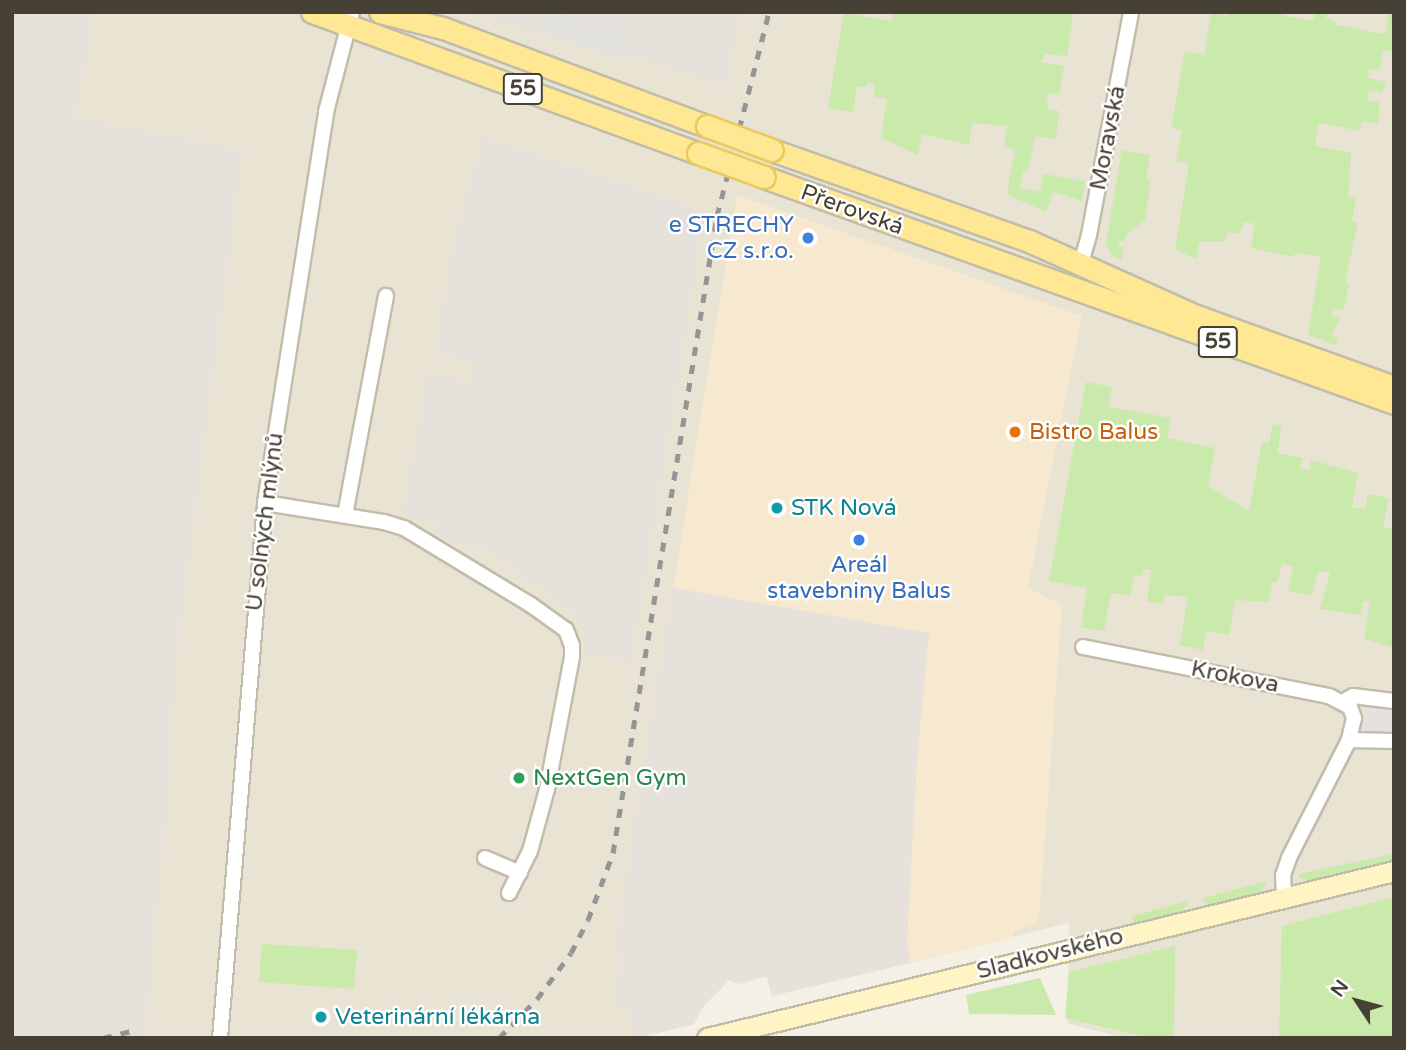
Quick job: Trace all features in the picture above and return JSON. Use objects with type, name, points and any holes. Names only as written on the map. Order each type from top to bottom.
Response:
[{"type":"main road","name":"Přerovská","points":[[312,12],[350,19],[764,177],[1392,392]]},
{"type":"main road","name":"Přerovská","points":[[380,12],[443,28],[772,150],[1029,241],[1196,316],[1392,392]]},
{"type":"street","name":"Moravská","points":[[1081,264],[1089,235],[1131,12]]},
{"type":"street","name":"U solných mlýnů","points":[[220,1038],[265,503],[318,160],[335,71],[350,19]]},
{"type":"street","points":[[345,515],[386,296]]},
{"type":"street","points":[[265,503],[383,522],[411,531],[554,619],[566,630],[572,646],[568,683],[541,815],[520,873],[509,893]]},
{"type":"street","name":"Krokova","points":[[1083,647],[1344,701],[1353,696],[1394,701]]},
{"type":"street","points":[[1284,897],[1283,875],[1289,858],[1349,740],[1353,711],[1344,701]]},
{"type":"street","points":[[1349,740],[1394,741]]},
{"type":"street","points":[[485,858],[520,873]]},
{"type":"street","name":"Sladkovského","points":[[706,1038],[1394,870]]},
{"type":"shaded area","points":[[12,12],[1394,12],[1394,1038],[1124,1038],[1067,1023],[1069,923],[772,996],[767,976],[739,984],[729,980],[702,1008],[694,1024],[636,1038],[12,1038]]},
{"type":"shaded area","points":[[12,12],[94,12],[74,118],[242,151],[175,661],[169,777],[144,1038],[12,1038]]},
{"type":"shaded area","points":[[466,12],[739,12],[726,86],[641,58],[621,58]]},
{"type":"shaded area","points":[[546,12],[628,27],[621,58],[543,35]]},
{"type":"shaded area","points":[[483,137],[686,206],[704,216],[631,662],[585,653],[585,627],[572,611],[487,548],[443,540],[437,522],[402,516],[428,376],[471,382],[475,360],[435,353],[455,239]]},
{"type":"shaded area","name":"Areál stavebniny Balus","points":[[737,195],[1082,316],[1028,588],[1061,604],[1062,608],[1039,920],[1036,924],[1014,932],[1013,938],[910,963],[907,939],[917,758],[929,633],[673,588]]},
{"type":"shaded area","points":[[673,588],[929,633],[917,758],[907,939],[910,963],[772,996],[767,976],[739,984],[729,980],[702,1008],[694,1024],[637,1038],[630,1011],[621,1009],[612,995],[620,979],[619,920]]},
{"type":"shaded area","points":[[1359,706],[1394,709],[1394,734],[1357,731]]},
{"type":"green space","points":[[894,12],[1064,12],[1073,15],[1067,56],[1045,54],[1040,62],[1064,66],[1059,95],[1048,93],[1046,99],[1047,109],[1059,111],[1056,139],[1035,136],[1028,171],[1023,171],[1020,188],[1040,192],[1043,174],[1085,181],[1082,201],[1053,192],[1046,212],[1007,194],[1015,149],[1004,146],[1007,126],[972,123],[969,145],[922,134],[918,155],[881,138],[887,99],[874,97],[874,84],[857,86],[853,112],[828,108],[844,13],[892,21]]},
{"type":"green space","points":[[1228,12],[1281,12],[1281,15],[1313,21],[1315,12],[1327,12],[1326,18],[1336,21],[1336,25],[1385,34],[1389,12],[1394,12],[1394,52],[1383,50],[1379,71],[1369,69],[1368,78],[1386,82],[1382,93],[1369,91],[1368,100],[1380,102],[1378,124],[1362,121],[1360,131],[1319,123],[1315,146],[1351,153],[1348,196],[1356,198],[1352,221],[1358,223],[1345,282],[1349,284],[1344,310],[1333,309],[1332,317],[1339,318],[1332,335],[1338,338],[1336,345],[1308,335],[1321,257],[1295,253],[1294,257],[1251,248],[1255,224],[1244,222],[1240,234],[1227,232],[1225,242],[1199,242],[1197,259],[1175,250],[1189,164],[1176,161],[1182,131],[1171,128],[1185,51],[1204,55],[1211,13],[1227,16]]},
{"type":"green space","points":[[1122,150],[1150,155],[1146,179],[1151,181],[1145,220],[1126,235],[1125,241],[1119,241],[1118,247],[1124,248],[1121,260],[1111,255],[1106,243]]},
{"type":"green space","points":[[1086,382],[1112,387],[1108,407],[1171,418],[1167,438],[1215,448],[1208,486],[1249,511],[1262,442],[1269,443],[1273,424],[1282,427],[1277,453],[1303,458],[1300,468],[1309,470],[1311,460],[1358,473],[1352,508],[1365,509],[1368,494],[1389,498],[1383,527],[1394,529],[1394,648],[1364,639],[1370,602],[1363,601],[1361,615],[1320,609],[1330,573],[1318,571],[1312,596],[1288,591],[1293,566],[1282,564],[1277,582],[1272,582],[1269,602],[1235,600],[1229,635],[1206,631],[1203,650],[1180,645],[1188,597],[1165,595],[1163,604],[1147,601],[1151,570],[1144,569],[1142,576],[1135,575],[1130,596],[1111,593],[1104,631],[1081,627],[1087,588],[1049,581]]},
{"type":"green space","points":[[1394,854],[1394,861],[1311,882],[1298,877],[1298,874]]},
{"type":"green space","points":[[1268,881],[1259,894],[1206,907],[1203,898]]},
{"type":"green space","points":[[1394,897],[1394,1038],[1279,1038],[1282,926]]},
{"type":"green space","points":[[1188,901],[1188,906],[1182,908],[1186,911],[1135,925],[1132,916]]},
{"type":"green space","points":[[262,944],[357,950],[354,989],[259,982]]},
{"type":"green space","points":[[1175,946],[1174,1038],[1149,1038],[1065,1018],[1069,972]]},
{"type":"green space","points":[[1040,978],[1056,1015],[969,1014],[966,995]]},
{"type":"railway","points":[[499,1038],[537,999],[571,953],[588,920],[613,853],[717,216],[769,12]]},
{"type":"railway","points":[[103,1038],[134,1030]]},
{"type":"place","name":"e STRECHY CZ s.r.o.","points":[[808,238]]},
{"type":"place","name":"Bistro Balus","points":[[1015,432]]},
{"type":"place","name":"STK Nová","points":[[777,508]]},
{"type":"place","name":"Areál stavebniny Balus","points":[[859,540]]},
{"type":"place","name":"NextGen Gym","points":[[519,778]]},
{"type":"place","name":"Veterinární lékárna","points":[[321,1017]]}]
